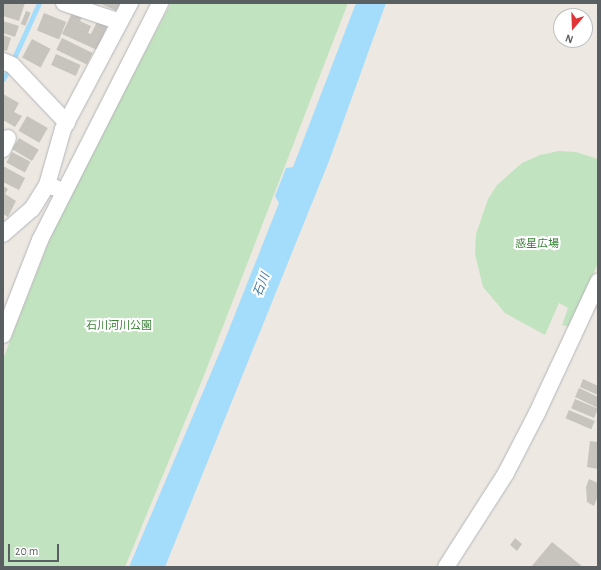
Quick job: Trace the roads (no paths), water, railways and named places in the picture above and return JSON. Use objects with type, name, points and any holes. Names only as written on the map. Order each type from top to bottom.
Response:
[{"type":"street","points":[[64,3],[120,22]]},
{"type":"street","points":[[3,234],[32,209],[47,185],[67,123],[130,3]]},
{"type":"street","points":[[3,336],[40,240],[160,3]]},
{"type":"street","points":[[3,61],[12,65],[67,123]]},
{"type":"street","points":[[47,185],[64,191]]},
{"type":"street","points":[[446,567],[506,473],[537,413],[598,282]]},
{"type":"water","name":"石川","points":[[356,3],[386,3],[329,161],[165,567],[129,567],[222,347],[279,203],[275,196],[286,168],[293,167]]},
{"type":"waterway","points":[[13,60],[39,3]]},
{"type":"waterway","points":[[3,79],[7,72]]},
{"type":"park label","name":"惑星広場","points":[[537,244]]},
{"type":"park label","name":"石川河川公園","points":[[119,326]]}]
